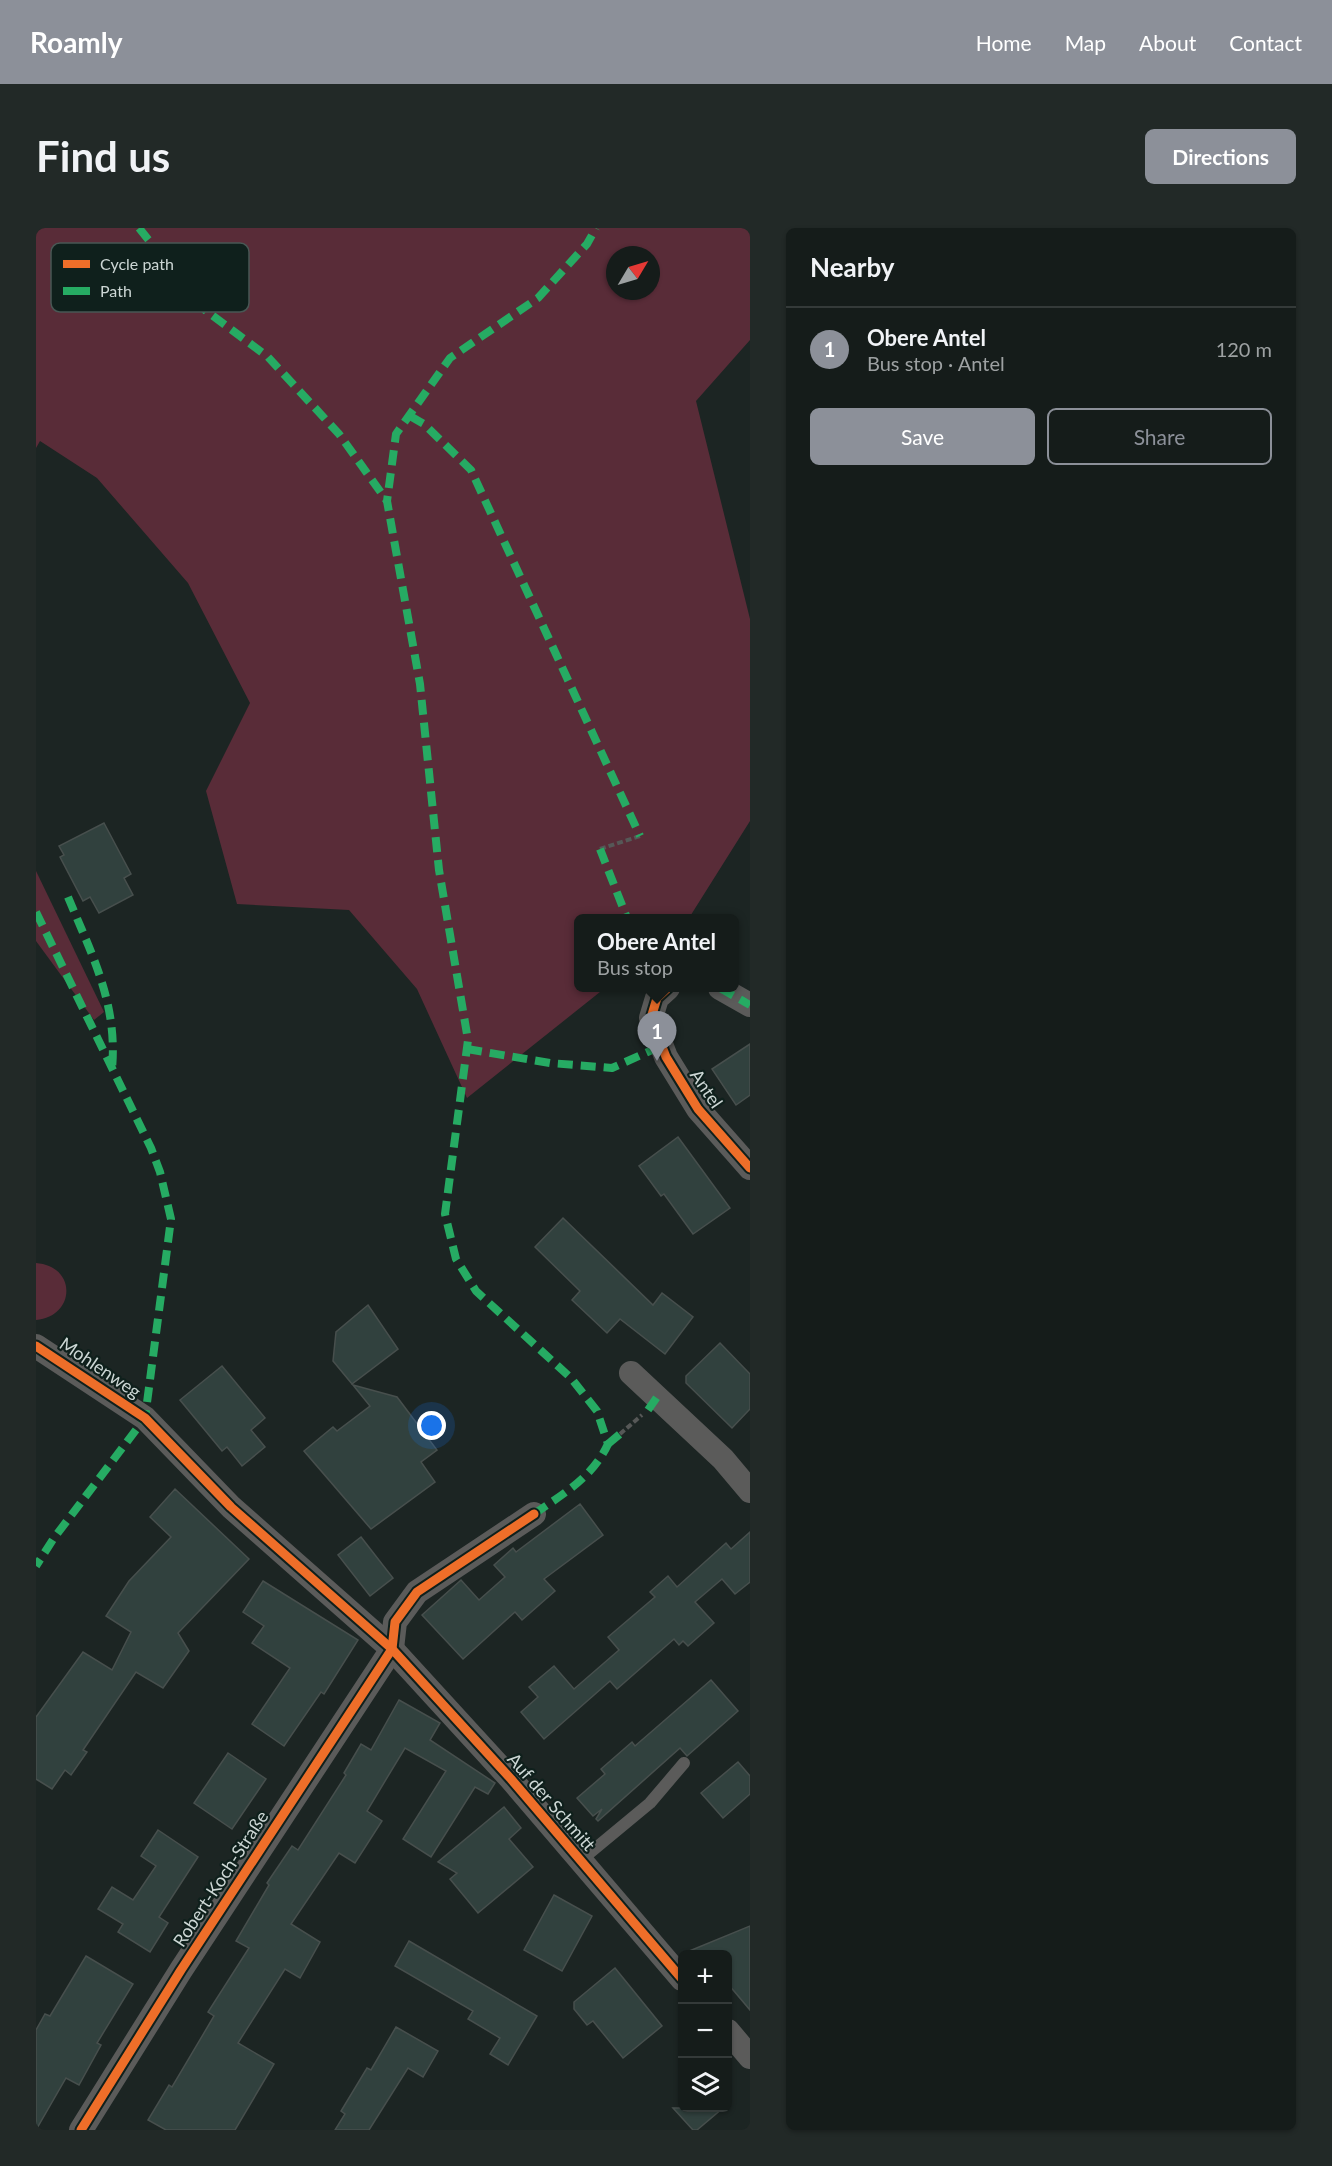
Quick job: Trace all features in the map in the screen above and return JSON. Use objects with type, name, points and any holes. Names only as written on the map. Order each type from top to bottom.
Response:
[{"type":"street","name":"Antel","points":[[663,992],[657,998],[651,1018],[666,1057],[698,1109],[750,1168]]},
{"type":"street","points":[[728,992],[750,1005]]},
{"type":"street","name":"Mohlenweg","points":[[36,1346],[145,1418]]},
{"type":"street","points":[[631,1373],[723,1460],[750,1491]]},
{"type":"street","name":"Auf der Schmitt","points":[[145,1418],[231,1507],[392,1649],[678,1974]]},
{"type":"street","points":[[392,1649],[395,1622],[417,1592],[534,1514]]},
{"type":"street","name":"Robert-Koch-Straße","points":[[81,2130],[181,1970],[392,1649]]},
{"type":"street","points":[[732,2036],[750,2057]]},
{"type":"lane","points":[[580,1861],[650,1803],[684,1763]]},
{"type":"path","points":[[600,849],[640,836]]},
{"type":"path","points":[[620,1434],[648,1410]]},
{"type":"shaded area","points":[[36,228],[750,228],[750,340],[696,401],[750,619],[750,821],[692,914],[574,914],[574,992],[600,992],[467,1098],[417,989],[349,910],[237,904],[206,791],[250,703],[188,583],[97,478],[40,441],[36,448]]},
{"type":"shaded area","points":[[36,871],[104,1012],[94,1020],[36,941]]},
{"type":"shaded area","points":[[36,1263],[49,1266],[59,1273],[65,1281],[66,1291],[59,1310],[49,1317],[36,1320]]},
{"type":"building","points":[[104,823],[131,874],[124,878],[133,895],[99,913],[90,897],[83,901],[60,857],[64,855],[59,846]]},
{"type":"building","points":[[750,1044],[750,1095],[736,1105],[712,1069]]},
{"type":"building","points":[[678,1137],[730,1208],[693,1234],[664,1194],[661,1196],[639,1166]]},
{"type":"building","points":[[563,1218],[653,1305],[662,1293],[693,1317],[665,1354],[620,1319],[607,1333],[572,1300],[580,1291],[535,1247]]},
{"type":"building","points":[[368,1305],[398,1349],[352,1384],[333,1361],[336,1332]]},
{"type":"building","points":[[720,1343],[750,1374],[750,1409],[732,1428],[686,1383],[686,1376]]},
{"type":"building","points":[[222,1366],[265,1418],[251,1430],[265,1447],[242,1466],[227,1447],[222,1451],[180,1400]]},
{"type":"building","points":[[353,1385],[397,1397],[437,1450],[421,1462],[435,1482],[371,1529],[304,1451],[333,1427],[337,1431],[370,1406]]},
{"type":"building","points":[[175,1489],[249,1559],[178,1633],[189,1651],[163,1688],[136,1672],[83,1750],[87,1752],[71,1775],[65,1770],[52,1789],[36,1779],[36,1717],[83,1652],[112,1670],[131,1632],[106,1616],[129,1581],[171,1537],[150,1517]]},
{"type":"building","points":[[580,1504],[603,1535],[544,1579],[555,1591],[522,1620],[515,1612],[463,1659],[422,1615],[461,1580],[479,1600],[505,1577],[494,1565],[513,1548],[516,1552]]},
{"type":"building","points":[[750,1532],[750,1582],[735,1594],[722,1579],[695,1602],[714,1623],[688,1646],[683,1641],[679,1645],[674,1639],[617,1689],[610,1681],[544,1739],[521,1712],[538,1697],[529,1687],[554,1666],[574,1689],[619,1650],[608,1637],[655,1597],[650,1592],[668,1576],[677,1587],[726,1543],[731,1549]]},
{"type":"building","points":[[361,1537],[393,1578],[370,1596],[338,1555]]},
{"type":"building","points":[[263,1581],[358,1640],[324,1694],[321,1692],[284,1746],[252,1724],[290,1668],[252,1643],[264,1626],[243,1612]]},
{"type":"building","points":[[711,1680],[738,1711],[687,1756],[680,1748],[598,1821],[596,1819],[602,1809],[593,1816],[577,1798],[605,1774],[601,1769],[632,1742],[635,1746]]},
{"type":"building","points":[[399,1700],[440,1723],[430,1740],[495,1783],[488,1794],[475,1787],[431,1857],[403,1839],[446,1771],[405,1748],[367,1811],[382,1821],[355,1863],[339,1853],[291,1924],[320,1942],[300,1978],[285,1969],[238,2043],[274,2064],[235,2130],[166,2130],[148,2120],[169,2085],[172,2087],[214,2016],[208,2012],[249,1948],[236,1941],[269,1885],[267,1883],[292,1846],[298,1850],[346,1775],[344,1773],[361,1744],[371,1750]]},
{"type":"building","points":[[228,1753],[266,1779],[232,1829],[194,1803]]},
{"type":"building","points":[[738,1762],[750,1776],[750,1794],[723,1818],[701,1793]]},
{"type":"building","points":[[504,1807],[521,1828],[509,1839],[533,1867],[478,1913],[450,1879],[457,1873],[438,1862]]},
{"type":"building","points":[[158,1830],[198,1857],[159,1917],[168,1923],[150,1952],[118,1932],[123,1924],[98,1909],[112,1887],[133,1900],[156,1866],[141,1856]]},
{"type":"building","points":[[554,1895],[592,1916],[562,1971],[524,1950]]},
{"type":"building","points":[[750,1926],[750,2010],[732,1989],[732,1950],[692,1950]]},
{"type":"building","points":[[409,1941],[537,2016],[508,2065],[490,2054],[500,2038],[468,2019],[473,2011],[395,1966]]},
{"type":"building","points":[[86,1956],[133,1984],[97,2043],[101,2045],[79,2085],[66,2078],[36,2130],[36,2030],[45,2014],[50,2016]]},
{"type":"building","points":[[615,1968],[662,2026],[623,2058],[593,2021],[587,2025],[574,2009],[574,2002]]},
{"type":"building","points":[[396,2027],[438,2051],[423,2077],[408,2068],[369,2130],[335,2130],[345,2114],[341,2111],[367,2068],[371,2070]]},
{"type":"building","points":[[673,2108],[678,2108],[678,2112],[718,2112],[697,2130],[693,2130]]},
{"type":"marked path","points":[[139,228],[151,243]]},
{"type":"marked path","points":[[534,1514],[586,1475],[602,1456],[608,1444],[597,1411],[571,1378],[476,1291],[456,1259],[445,1214],[468,1040],[439,870],[420,684],[387,501],[396,434],[450,358],[538,298],[587,244],[596,228]]},
{"type":"marked path","points":[[208,312],[268,357],[339,434],[387,501]]},
{"type":"marked path","points":[[410,416],[424,424],[471,470],[640,836]]},
{"type":"marked path","points":[[600,849],[625,914]]},
{"type":"marked path","points":[[68,897],[94,960],[107,1001],[113,1045],[112,1069]]},
{"type":"marked path","points":[[36,912],[151,1148],[160,1172],[171,1219],[145,1418],[54,1538],[36,1566]]},
{"type":"marked path","points":[[727,992],[750,1005]]},
{"type":"marked path","points":[[467,1049],[550,1063],[612,1068],[661,1046]]},
{"type":"marked path","points":[[648,1410],[657,1397]]},
{"type":"marked path","points":[[608,1444],[620,1434]]},
{"type":"cycle path","points":[[664,992],[657,998],[651,1018],[666,1057],[698,1109],[750,1168]]},
{"type":"cycle path","points":[[36,1346],[145,1418],[231,1507],[392,1649],[511,1779],[678,1974]]},
{"type":"cycle path","points":[[81,2130],[181,1970],[392,1649],[395,1622],[417,1592],[534,1514]]},
{"type":"place","name":"Obere Antel","points":[[657,1061]]}]
